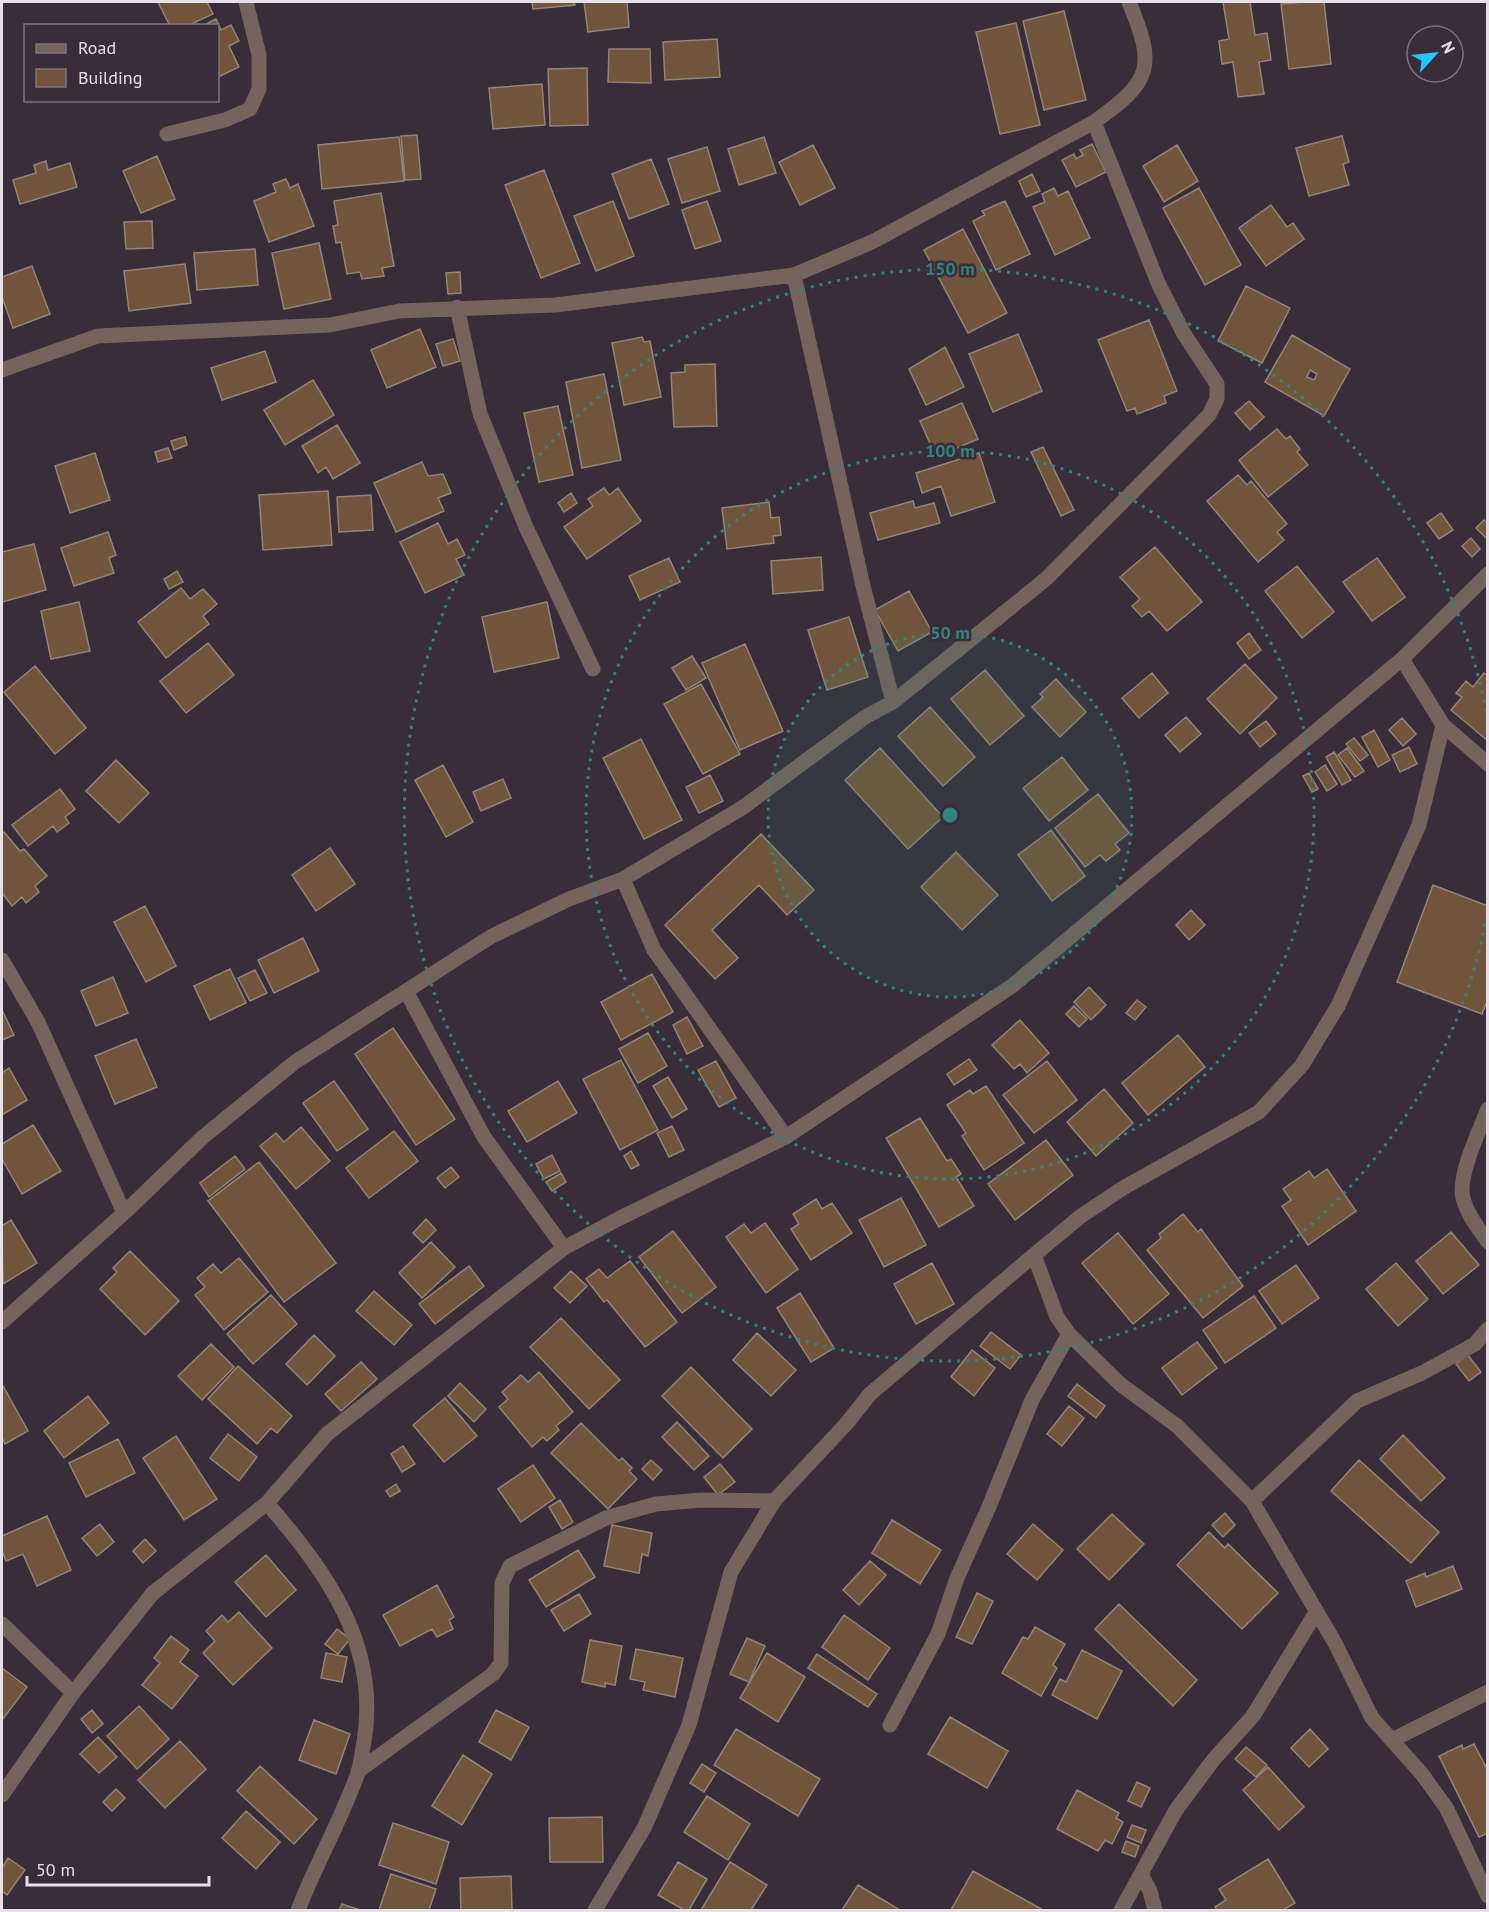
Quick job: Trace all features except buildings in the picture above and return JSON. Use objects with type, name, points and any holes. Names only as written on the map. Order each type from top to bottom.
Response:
[{"type":"street","points":[[167,134],[225,120],[250,109],[259,89],[259,55],[246,2]]},
{"type":"street","points":[[2,370],[98,336],[330,325],[399,311],[555,305],[794,275],[872,242],[1094,122],[1123,101],[1139,84],[1147,63],[1145,39],[1129,2]]},
{"type":"street","points":[[2,1322],[124,1213],[203,1137],[295,1062],[492,936],[569,899],[623,879],[742,808],[866,717],[893,702],[1046,579],[1209,415],[1217,399],[1217,384],[1184,334],[1159,285],[1094,122]]},
{"type":"street","points":[[794,275],[862,586],[893,702]]},
{"type":"street","points":[[457,307],[480,414],[526,526],[593,669]]},
{"type":"street","points":[[2,1795],[73,1693],[153,1593],[267,1503],[327,1434],[564,1248],[786,1137],[1012,986],[1401,659],[1488,574]]},
{"type":"street","points":[[1401,659],[1443,724],[1488,764]]},
{"type":"street","points":[[595,1911],[644,1828],[689,1725],[731,1572],[774,1501],[847,1423],[870,1394],[1081,1216],[1123,1188],[1259,1112],[1302,1065],[1338,1006],[1419,825],[1443,724]]},
{"type":"street","points":[[623,879],[654,950],[786,1137]]},
{"type":"street","points":[[2,960],[38,1022],[124,1213]]},
{"type":"street","points":[[406,991],[484,1137],[564,1248]]},
{"type":"street","points":[[1488,1109],[1465,1171],[1461,1195],[1470,1216],[1488,1242]]},
{"type":"street","points":[[1034,1255],[1057,1317],[1069,1334],[1119,1384],[1177,1426],[1252,1502],[1335,1643],[1372,1719],[1422,1774],[1447,1809],[1488,1896]]},
{"type":"street","points":[[1252,1502],[1356,1401],[1422,1373],[1475,1344],[1488,1329]]},
{"type":"street","points":[[890,1725],[938,1634],[957,1578],[1032,1400],[1069,1334]]},
{"type":"street","points":[[358,1771],[492,1674],[501,1663],[502,1583],[510,1566],[606,1518],[656,1504],[701,1500],[774,1501]]},
{"type":"street","points":[[267,1503],[306,1548],[347,1612],[362,1659],[368,1714],[358,1771],[297,1911]]},
{"type":"street","points":[[1121,1911],[1153,1848],[1176,1810],[1214,1759],[1253,1716],[1316,1614]]},
{"type":"street","points":[[2,1624],[73,1693]]},
{"type":"street","points":[[1392,1740],[1488,1692]]},
{"type":"street","points":[[1141,1874],[1154,1903],[1155,1911]]}]
